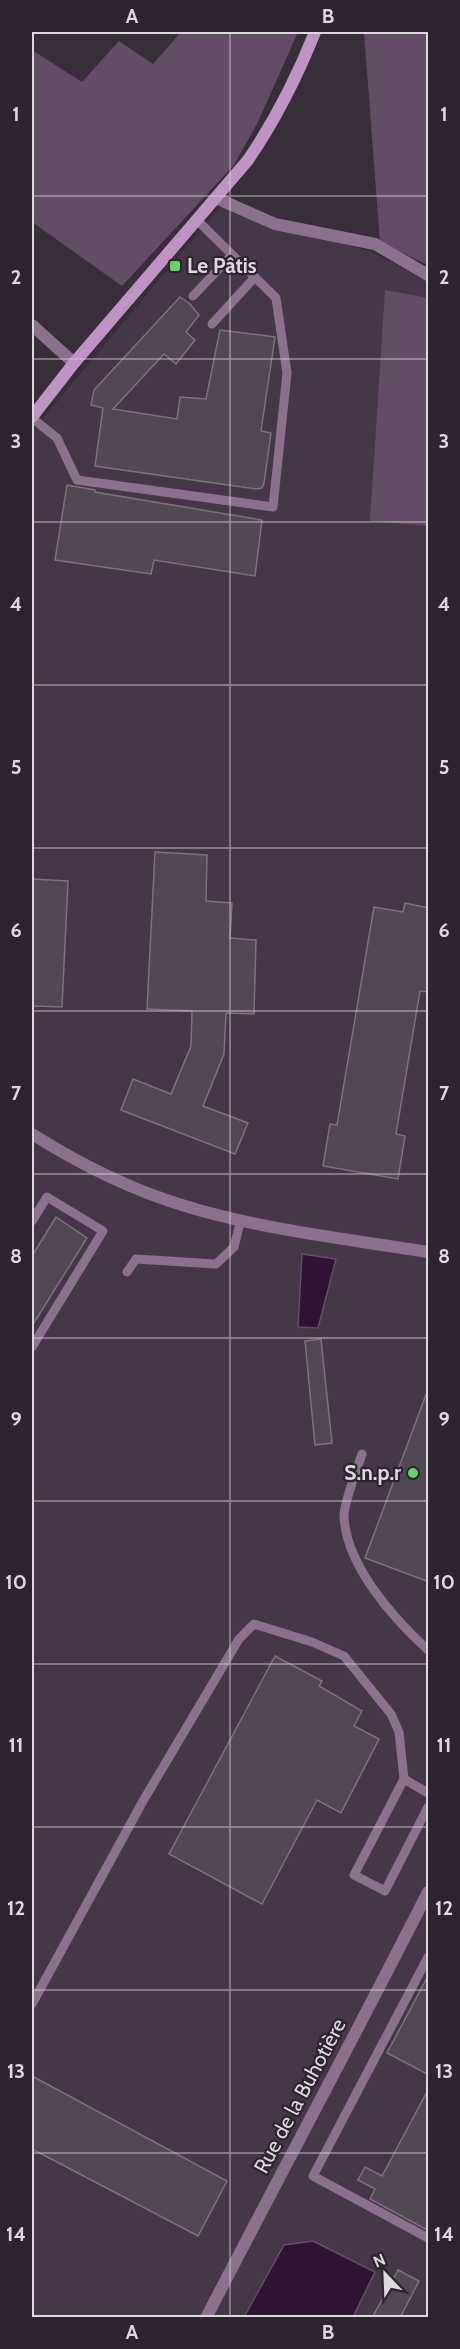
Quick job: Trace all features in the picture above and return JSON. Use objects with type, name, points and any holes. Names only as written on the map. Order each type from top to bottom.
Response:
[{"type":"main road","points":[[32,417],[75,363],[216,198],[264,136],[294,85],[315,32]]},
{"type":"street","points":[[216,198],[275,224],[375,244],[429,275]]},
{"type":"street","points":[[32,325],[75,363]]},
{"type":"street","points":[[32,1134],[59,1151],[153,1194],[209,1213],[280,1229],[429,1252]]},
{"type":"street","name":"Rue de la Buhotière","points":[[206,2318],[429,1892]]},
{"type":"lane","points":[[32,417],[57,438],[77,480],[273,507],[287,373],[276,298],[197,220]]},
{"type":"lane","points":[[193,296],[232,255]]},
{"type":"lane","points":[[212,324],[255,277]]},
{"type":"lane","points":[[32,1221],[47,1197],[103,1231],[32,1347]]},
{"type":"lane","points":[[127,1272],[136,1258],[216,1264],[234,1247],[241,1219]]},
{"type":"lane","points":[[362,1454],[344,1515],[349,1544],[362,1573],[393,1613],[429,1650]]},
{"type":"lane","points":[[32,2004],[143,1801],[239,1639],[254,1624],[312,1642],[344,1656],[391,1714],[399,1732],[404,1779],[354,1875],[385,1891],[429,1807]]},
{"type":"lane","points":[[404,1779],[429,1793]]},
{"type":"lane","points":[[429,1957],[313,2176],[429,2238]]},
{"type":"shaded area","points":[[181,32],[298,32],[258,122],[234,165],[122,286],[32,222],[32,50],[82,82],[119,41],[153,64]]},
{"type":"shaded area","points":[[364,32],[428,32],[428,265],[380,242]]},
{"type":"shaded area","points":[[222,205],[279,226],[372,252],[428,281],[428,2317],[32,2317],[32,431]]},
{"type":"shaded area","points":[[385,290],[428,298],[428,526],[370,521]]},
{"type":"shaded area","points":[[302,1254],[336,1259],[318,1328],[298,1327]]},
{"type":"shaded area","points":[[313,2241],[375,2272],[353,2317],[244,2317],[284,2245]]},
{"type":"building","points":[[180,297],[199,315],[186,332],[195,340],[176,364],[164,354],[113,409],[177,419],[180,397],[206,399],[220,330],[275,337],[261,431],[271,433],[262,488],[95,466],[103,408],[91,405],[94,390]]},
{"type":"building","points":[[67,485],[95,490],[95,492],[262,520],[255,576],[154,560],[151,574],[55,560]]},
{"type":"building","points":[[155,852],[207,855],[206,901],[232,903],[230,938],[256,940],[254,1014],[226,1013],[224,1054],[203,1106],[248,1123],[235,1154],[121,1110],[133,1079],[171,1094],[191,1046],[192,1011],[147,1009]]},
{"type":"building","points":[[32,879],[68,881],[62,1007],[32,1006]]},
{"type":"building","points":[[405,903],[429,908],[429,992],[420,991],[396,1134],[405,1136],[398,1179],[323,1166],[330,1124],[337,1125],[374,907],[403,912]]},
{"type":"building","points":[[56,1217],[87,1238],[32,1326],[32,1256]]},
{"type":"building","points":[[321,1339],[332,1443],[315,1445],[305,1341]]},
{"type":"building","name":"S.n.p.r","points":[[427,1392],[429,1393],[429,1582],[365,1558]]},
{"type":"building","points":[[275,1656],[322,1681],[319,1686],[362,1711],[354,1726],[379,1739],[341,1813],[317,1800],[262,1904],[169,1854]]},
{"type":"building","points":[[429,1974],[429,2075],[387,2053]]},
{"type":"building","points":[[32,2076],[227,2181],[198,2236],[32,2149]]},
{"type":"building","points":[[429,2088],[429,2231],[370,2199],[375,2189],[358,2180],[365,2167],[382,2176]]},
{"type":"building","points":[[398,2270],[419,2281],[400,2318],[372,2318]]},
{"type":"place","name":"Le Pâtis","points":[[175,266]]},
{"type":"place","name":"S.n.p.r","points":[[413,1473]]}]
